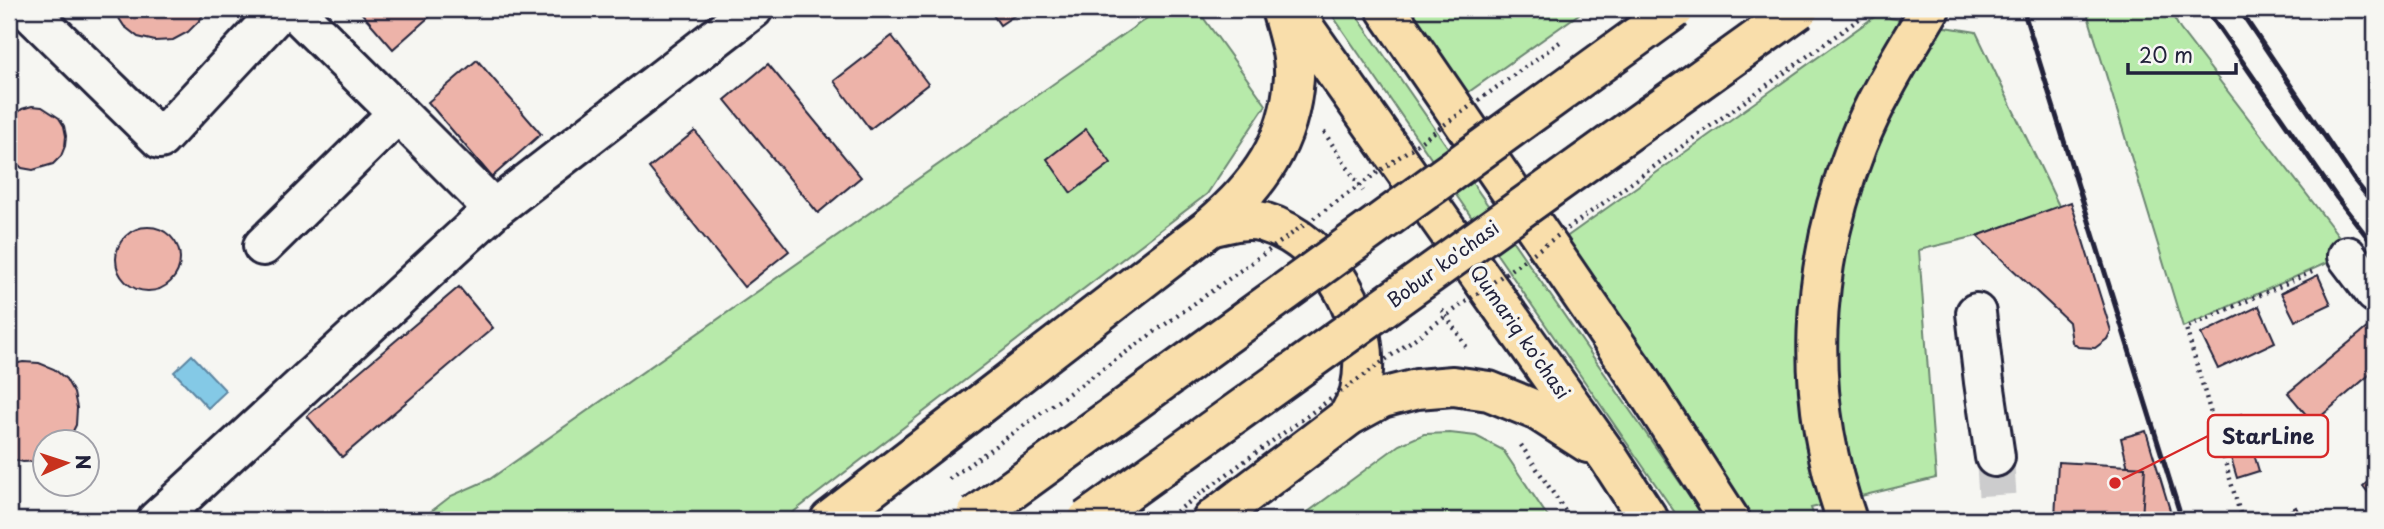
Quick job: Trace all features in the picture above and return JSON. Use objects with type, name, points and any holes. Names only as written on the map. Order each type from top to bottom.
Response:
[{"type":"main road","points":[[830,520],[1210,228],[1249,191],[1280,139],[1289,110],[1294,76],[1291,42],[1281,9]]},
{"type":"main road","name":"Qumariq ko'chasi","points":[[1292,9],[1608,457],[1649,520]]},
{"type":"main road","points":[[1386,9],[1632,368],[1730,520]]},
{"type":"main road","points":[[973,518],[1675,9]]},
{"type":"main road","name":"Bobur ko'chasi","points":[[1087,520],[1799,9]]},
{"type":"main road","points":[[1846,520],[1824,444],[1818,393],[1818,318],[1825,267],[1835,217],[1857,145],[1902,55],[1930,9]]},
{"type":"main road","points":[[1210,228],[1236,221],[1262,222],[1304,244],[1337,280],[1358,321],[1362,345],[1363,368],[1359,393],[1349,416]]},
{"type":"main road","points":[[1212,520],[1349,416],[1382,398],[1417,389],[1452,386],[1489,391],[1538,411],[1608,457]]},
{"type":"street","points":[[27,9],[160,139],[281,9]]},
{"type":"street","points":[[293,9],[494,209]]},
{"type":"street","points":[[157,520],[494,209],[753,9]]},
{"type":"street","points":[[263,246],[398,113]]},
{"type":"street","points":[[2347,256],[2375,293]]},
{"type":"street","points":[[1976,313],[1995,457]]},
{"type":"path","points":[[1165,520],[1873,9]]},
{"type":"path","points":[[949,479],[1563,40]]},
{"type":"path","points":[[2242,520],[2186,328],[2347,256]]},
{"type":"path","points":[[1514,440],[1522,447]]},
{"type":"green space","points":[[1160,9],[1197,9],[1266,105],[1207,194],[783,520],[420,520],[451,496],[490,479]]},
{"type":"green space","points":[[1328,9],[1352,9],[1706,520],[1680,520]]},
{"type":"green space","points":[[1403,9],[1586,9],[1463,96]]},
{"type":"green space","points":[[2086,9],[2169,9],[2180,29],[2351,252],[2183,327]]},
{"type":"green space","points":[[1884,10],[1890,18],[1976,32],[2059,206],[1977,236],[1919,250],[1936,478],[1811,508],[1815,520],[1750,520],[1565,238]]},
{"type":"green space","points":[[1424,434],[1476,436],[1503,450],[1550,520],[1297,520],[1399,445]]},
{"type":"water","points":[[192,355],[226,391],[208,408],[174,372]]},
{"type":"building","points":[[113,9],[206,9],[188,32],[173,40],[155,41],[138,37],[124,26]]},
{"type":"building","points":[[358,9],[438,9],[393,49]]},
{"type":"building","points":[[989,9],[1024,9],[1000,25]]},
{"type":"building","points":[[892,36],[928,84],[870,129],[834,81]]},
{"type":"building","points":[[477,60],[541,134],[492,177],[428,102]]},
{"type":"building","points":[[768,64],[861,177],[818,213],[725,100]]},
{"type":"building","points":[[42,107],[59,118],[66,136],[61,156],[53,164],[33,170],[22,168],[9,156],[9,120],[22,109]]},
{"type":"building","points":[[1086,129],[1111,163],[1071,193],[1047,159]]},
{"type":"building","points":[[695,131],[789,251],[744,287],[649,168]]},
{"type":"building","points":[[2071,202],[2111,331],[2107,339],[2095,348],[2078,347],[2072,342],[2069,322],[1977,236]]},
{"type":"building","points":[[148,227],[166,233],[174,241],[180,259],[174,277],[166,285],[148,291],[130,285],[122,277],[116,259],[122,241],[130,233]]},
{"type":"building","points":[[2318,275],[2331,304],[2295,321],[2281,293]]},
{"type":"building","points":[[459,287],[493,328],[342,457],[307,416]]},
{"type":"building","points":[[2259,306],[2275,342],[2218,369],[2201,334]]},
{"type":"building","points":[[2368,327],[2375,337],[2375,370],[2313,423],[2288,393]]},
{"type":"building","points":[[39,363],[54,369],[66,379],[74,393],[77,408],[74,428],[32,428],[32,462],[9,458],[9,365]]},
{"type":"building","points":[[2242,414],[2259,471],[2237,478],[2220,421]]},
{"type":"building","points":[[2146,431],[2173,520],[2140,520],[2121,438]]},
{"type":"building","points":[[2058,462],[2145,467],[2142,520],[2055,518]]},
{"type":"building","points":[[2375,475],[2375,501],[2363,486]]},
{"type":"building","points":[[2296,507],[2302,520],[2273,520]]},
{"type":"tunnel","points":[[1995,457],[1999,520]]},
{"type":"railway","points":[[2023,9],[2182,520]]},
{"type":"railway","points":[[2206,9],[2337,198],[2375,247]]},
{"type":"railway","points":[[2239,9],[2355,181],[2375,206]]},
{"type":"place","name":"StarLine","points":[[2115,483]]}]
